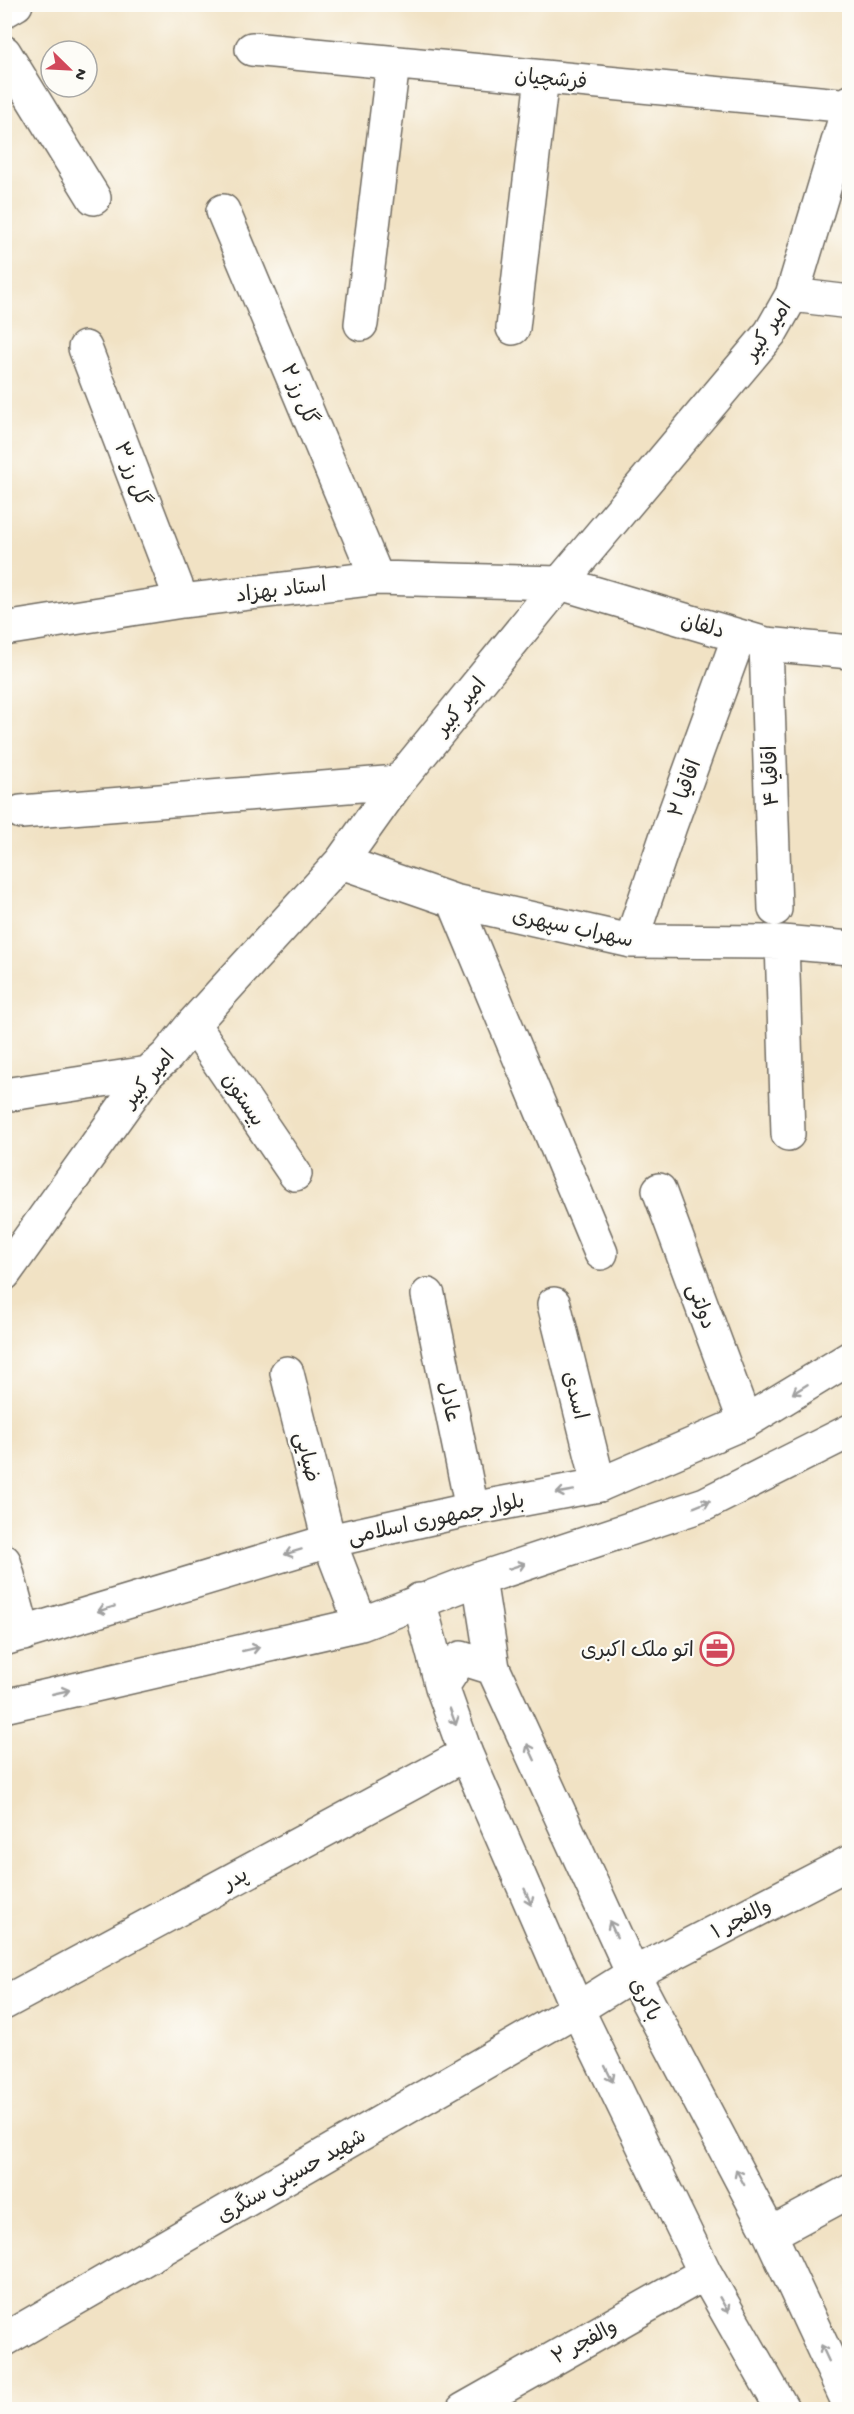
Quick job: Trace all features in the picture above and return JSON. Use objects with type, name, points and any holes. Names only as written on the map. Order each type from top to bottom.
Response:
[{"type":"street","points":[[4,11],[16,4]]},
{"type":"street","name":"فرشچیان","points":[[252,49],[849,105]]},
{"type":"street","points":[[4,52],[94,198]]},
{"type":"street","points":[[361,324],[393,63]]},
{"type":"street","points":[[513,328],[542,77]]},
{"type":"street","name":"امیر کبیر","points":[[4,1274],[148,1072],[167,1056],[193,1023],[341,862],[398,782],[560,583],[771,332],[792,295],[849,105]]},
{"type":"street","name":"گل رز ۲","points":[[223,211],[377,578]]},
{"type":"street","points":[[792,295],[849,302]]},
{"type":"street","name":"گل رز ۳","points":[[85,348],[182,601]]},
{"type":"street","name":"استاد بهزاد","points":[[4,629],[182,601],[377,578],[560,583]]},
{"type":"street","name":"دلفان","points":[[560,583],[752,640],[849,652]]},
{"type":"street","name":"اقاقیا ۴","points":[[752,640],[775,909]]},
{"type":"street","name":"اقاقیا ۲","points":[[631,941],[752,640]]},
{"type":"street","points":[[21,812],[398,782]]},
{"type":"street","name":"سهراب سپهری","points":[[341,862],[454,901],[631,941],[782,942],[849,948]]},
{"type":"street","points":[[454,901],[601,1253]]},
{"type":"street","points":[[782,942],[788,1134]]},
{"type":"street","name":"بیستون","points":[[193,1023],[295,1174]]},
{"type":"street","points":[[4,1095],[148,1072]]},
{"type":"street","name":"دولتی","points":[[659,1190],[745,1422]]},
{"type":"street","name":"عادل","points":[[428,1295],[472,1509]]},
{"type":"street","name":"اسدی","points":[[554,1304],[599,1485]]},
{"type":"street","name":"بلوار جمهوری اسلامی","points":[[14,1637],[330,1541],[472,1509],[599,1485],[745,1422],[849,1358]]},
{"type":"street","name":"ضیایی","points":[[287,1374],[330,1541],[361,1624]]},
{"type":"street","points":[[4,1706],[361,1624],[479,1579],[705,1504],[849,1431]]},
{"type":"street","points":[[4,1561],[14,1637]]},
{"type":"street","name":"باکری","points":[[479,1579],[493,1668],[633,1974],[770,2234],[849,2406]]},
{"type":"street","points":[[419,1600],[442,1687],[466,1754],[577,2009],[705,2273],[783,2409]]},
{"type":"street","points":[[442,1687],[461,1658],[493,1668]]},
{"type":"street","name":"پدر","points":[[4,2003],[466,1754]]},
{"type":"street","name":"والفجر ۱","points":[[577,2009],[633,1974],[849,1862]]},
{"type":"street","name":"شهید حسینی سنگری","points":[[4,2340],[577,2009]]},
{"type":"street","points":[[770,2234],[849,2191]]},
{"type":"street","name":"والفجر ۲","points":[[463,2409],[705,2273]]},
{"type":"place","name":"اتو ملک اکبری","points":[[717,1649]]}]
